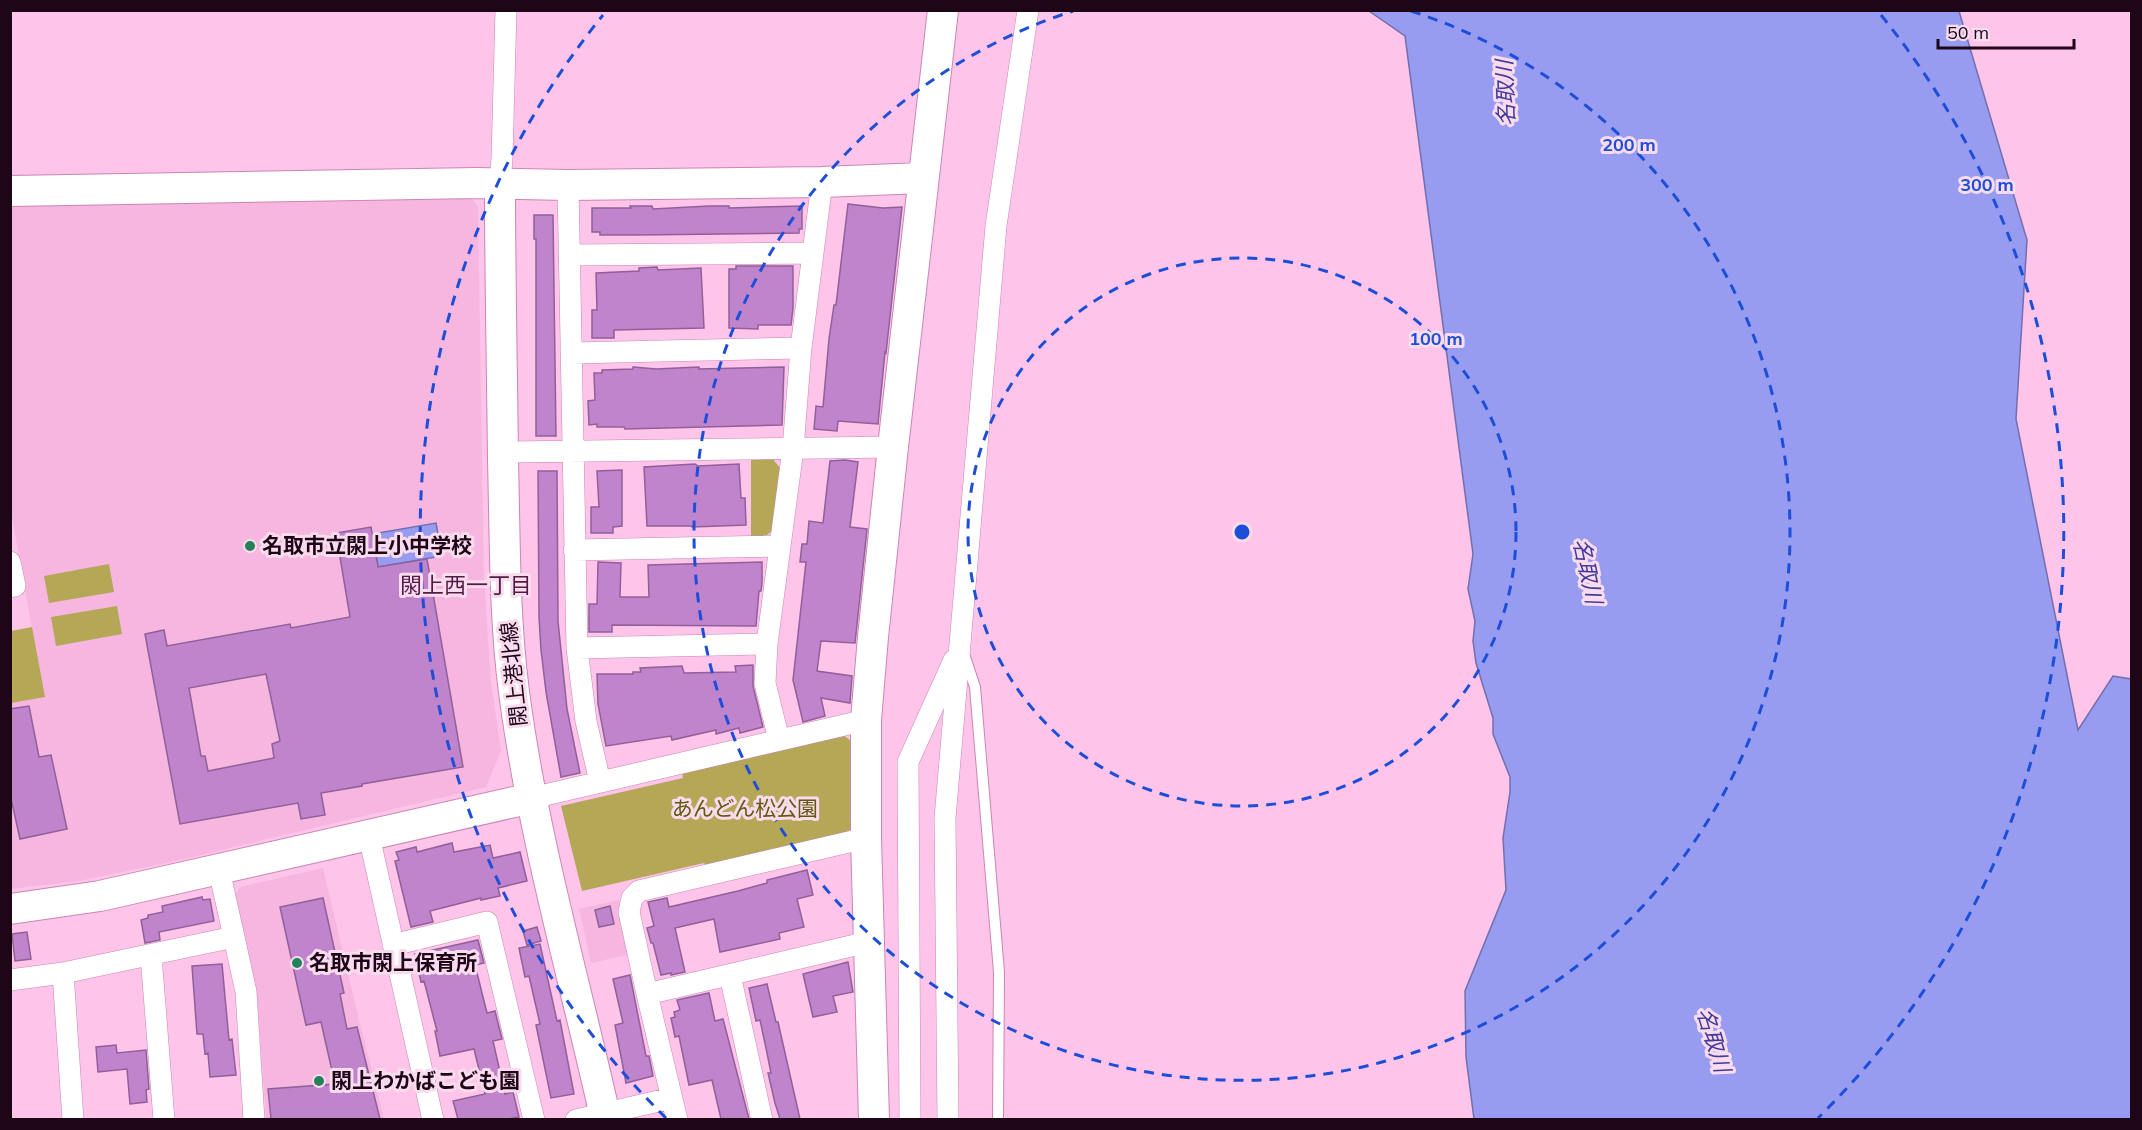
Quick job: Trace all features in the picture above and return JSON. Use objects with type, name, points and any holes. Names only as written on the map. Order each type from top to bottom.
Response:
[{"type":"street","points":[[500,184],[506,10]]},
{"type":"street","points":[[874,1119],[868,942],[866,720],[893,447],[943,10]]},
{"type":"street","points":[[948,1119],[945,818],[996,226],[1028,10]]},
{"type":"street","points":[[10,191],[822,182],[923,178]]},
{"type":"street","points":[[779,740],[765,683],[768,644],[793,449],[801,348],[822,182]]},
{"type":"street","name":"閖上港北線","points":[[500,184],[499,309],[505,588],[512,667],[524,763],[539,836],[605,1116]]},
{"type":"street","points":[[568,185],[577,648],[586,721],[600,782]]},
{"type":"street","points":[[570,255],[813,253]]},
{"type":"street","points":[[572,353],[801,348]]},
{"type":"street","points":[[503,452],[893,447]]},
{"type":"street","points":[[574,550],[780,546]]},
{"type":"street","points":[[10,562],[15,586],[10,587]]},
{"type":"street","points":[[577,648],[768,644]]},
{"type":"street","points":[[910,1119],[908,762],[961,646]]},
{"type":"street","points":[[10,909],[100,896],[219,870],[866,720]]},
{"type":"street","points":[[369,836],[433,1119]]},
{"type":"street","points":[[677,1119],[629,912],[632,898],[639,891],[866,838]]},
{"type":"street","points":[[219,870],[246,992],[254,1119]]},
{"type":"street","points":[[393,945],[487,922],[534,1119]]},
{"type":"street","points":[[10,980],[63,973],[234,937]]},
{"type":"street","points":[[647,994],[868,942]]},
{"type":"street","points":[[151,954],[165,1119]]},
{"type":"street","points":[[63,973],[73,1119]]},
{"type":"street","points":[[730,975],[762,1119]]},
{"type":"street","points":[[576,1119],[605,1116],[672,1098]]},
{"type":"lane","points":[[961,646],[975,687],[999,972],[998,1119]]},
{"type":"shaded area","name":"名取市立閖上小中学校","points":[[471,197],[478,207],[484,580],[491,682],[501,751],[486,787],[180,860],[79,881],[11,889],[11,703],[44,697],[11,511],[10,202],[386,200]]},
{"type":"shaded area","points":[[323,868],[384,1119],[266,1119],[257,992],[233,898],[240,887]]},
{"type":"shaded area","points":[[619,900],[631,954],[591,963],[579,909]]},
{"type":"green space","points":[[751,458],[772,458],[780,468],[773,530],[762,539],[751,540]]},
{"type":"green space","points":[[109,564],[114,592],[49,603],[44,576]]},
{"type":"green space","points":[[117,606],[122,634],[56,646],[51,617]]},
{"type":"green space","points":[[32,627],[45,697],[11,703],[11,631]]},
{"type":"green space","name":"あんどん松公園","points":[[843,735],[854,743],[854,824],[845,836],[707,868],[704,863],[582,891],[561,806],[683,778],[682,772]]},
{"type":"water","name":"名取川","points":[[1369,11],[1959,11],[2027,240],[2016,419],[2078,730],[2113,676],[2131,679],[2131,1119],[1474,1119],[1466,1057],[1465,991],[1506,890],[1503,838],[1510,777],[1493,734],[1493,718],[1476,663],[1473,641],[1475,621],[1468,589],[1473,554],[1405,36]]},
{"type":"water","points":[[436,523],[442,556],[378,567],[372,534]]},
{"type":"building","points":[[848,204],[883,208],[902,207],[878,424],[838,421],[837,431],[814,429],[816,406],[823,407],[829,339],[834,305],[836,305]]},
{"type":"building","points":[[630,206],[652,206],[653,209],[709,206],[729,206],[729,208],[802,206],[802,229],[799,229],[799,233],[600,235],[600,232],[592,232],[592,208],[631,208]]},
{"type":"building","points":[[534,215],[553,215],[556,436],[536,436]]},
{"type":"building","points":[[736,266],[793,266],[791,325],[758,325],[758,329],[729,328],[729,269],[736,269]]},
{"type":"building","points":[[657,267],[658,270],[701,268],[704,328],[614,330],[614,338],[592,338],[592,310],[597,310],[596,273],[639,271],[639,268]]},
{"type":"building","points":[[633,367],[656,369],[699,367],[699,369],[784,367],[782,425],[625,429],[624,427],[597,427],[597,424],[589,425],[588,401],[595,400],[594,373],[602,373],[602,370],[633,369]]},
{"type":"building","points":[[830,461],[858,462],[850,527],[867,529],[855,643],[821,641],[817,671],[852,676],[850,703],[821,698],[825,716],[803,722],[793,680],[806,562],[800,562],[802,544],[807,544],[809,521],[823,523]]},
{"type":"building","points":[[695,464],[698,466],[739,464],[741,498],[745,498],[746,525],[647,526],[644,467]]},
{"type":"building","points":[[622,470],[622,526],[613,527],[613,533],[591,533],[591,507],[599,507],[597,471]]},
{"type":"building","points":[[538,471],[557,471],[558,621],[567,709],[580,773],[561,777],[541,650]]},
{"type":"building","points":[[371,527],[378,567],[427,559],[463,767],[321,793],[325,815],[301,819],[298,803],[180,824],[145,634],[164,630],[167,646],[290,624],[291,628],[350,617],[336,533]],"holes":[[[266,674],[280,741],[272,744],[274,758],[208,771],[205,756],[201,756],[189,688]]]},
{"type":"building","points":[[598,562],[621,563],[620,597],[649,597],[648,565],[762,562],[762,583],[761,591],[759,591],[756,626],[612,625],[612,632],[589,632],[589,604],[597,604]]},
{"type":"building","points":[[753,665],[753,686],[763,727],[740,733],[739,728],[716,734],[716,730],[672,740],[671,736],[606,746],[598,704],[597,674],[633,674],[633,672],[641,672],[640,668],[682,666],[684,673],[736,672],[735,666]]},
{"type":"building","points":[[29,706],[39,757],[51,755],[67,829],[20,839],[10,794],[10,709]]},
{"type":"building","points":[[452,843],[454,852],[490,845],[493,858],[520,852],[527,881],[498,888],[500,896],[481,900],[481,898],[430,911],[433,922],[411,927],[395,861],[399,860],[396,852],[416,847],[417,852]]},
{"type":"building","points":[[807,870],[813,895],[797,899],[804,927],[779,933],[780,939],[720,952],[714,919],[675,928],[685,972],[661,975],[647,928],[654,926],[648,902],[667,898],[669,907],[738,891],[767,883],[767,880]]},
{"type":"building","points":[[202,897],[203,900],[210,899],[214,921],[159,932],[160,940],[145,943],[141,920],[148,918],[148,915],[163,912],[162,906]]},
{"type":"building","points":[[323,898],[344,993],[340,994],[347,1029],[357,1027],[380,1119],[271,1119],[268,1089],[335,1084],[321,1022],[306,1025],[280,907]]},
{"type":"building","points":[[610,906],[614,924],[599,927],[595,910]]},
{"type":"building","points":[[537,927],[541,941],[527,945],[523,931]]},
{"type":"building","points":[[27,932],[31,959],[15,961],[12,934]]},
{"type":"building","points":[[478,940],[484,963],[475,965],[487,1013],[495,1011],[502,1039],[493,1041],[505,1094],[513,1092],[519,1117],[458,1119],[453,1101],[485,1094],[474,1049],[440,1056],[435,1031],[437,1031],[424,981],[421,982],[415,954]]},
{"type":"building","points":[[540,944],[557,1021],[560,1020],[574,1094],[551,1098],[536,1025],[540,1024],[529,976],[525,977],[519,948]]},
{"type":"building","points":[[848,962],[853,992],[833,996],[837,1012],[813,1017],[803,974]]},
{"type":"building","points":[[222,964],[229,1040],[232,1039],[236,1075],[210,1077],[208,1053],[205,1054],[203,1034],[197,1034],[192,966]]},
{"type":"building","points":[[630,975],[646,1056],[649,1056],[653,1076],[626,1083],[615,1025],[623,1023],[613,979]]},
{"type":"building","points":[[767,984],[800,1119],[780,1119],[775,1103],[760,1020],[756,1021],[749,988]]},
{"type":"building","points":[[709,993],[715,1021],[723,1019],[749,1119],[721,1119],[712,1080],[689,1085],[679,1036],[675,1037],[671,1018],[675,1017],[674,1012],[680,1010],[677,1000]]},
{"type":"building","points":[[116,1045],[117,1053],[146,1050],[149,1089],[146,1090],[147,1102],[130,1104],[127,1069],[98,1072],[96,1047]]},
{"type":"place","name":"名取市立閖上小中学校","points":[[250,546]]},
{"type":"place","name":"名取市閖上保育所","points":[[297,963]]},
{"type":"place","name":"閖上わかばこども園","points":[[319,1081]]},
{"type":"district","name":"閖上西一丁目","points":[[466,585]]}]
